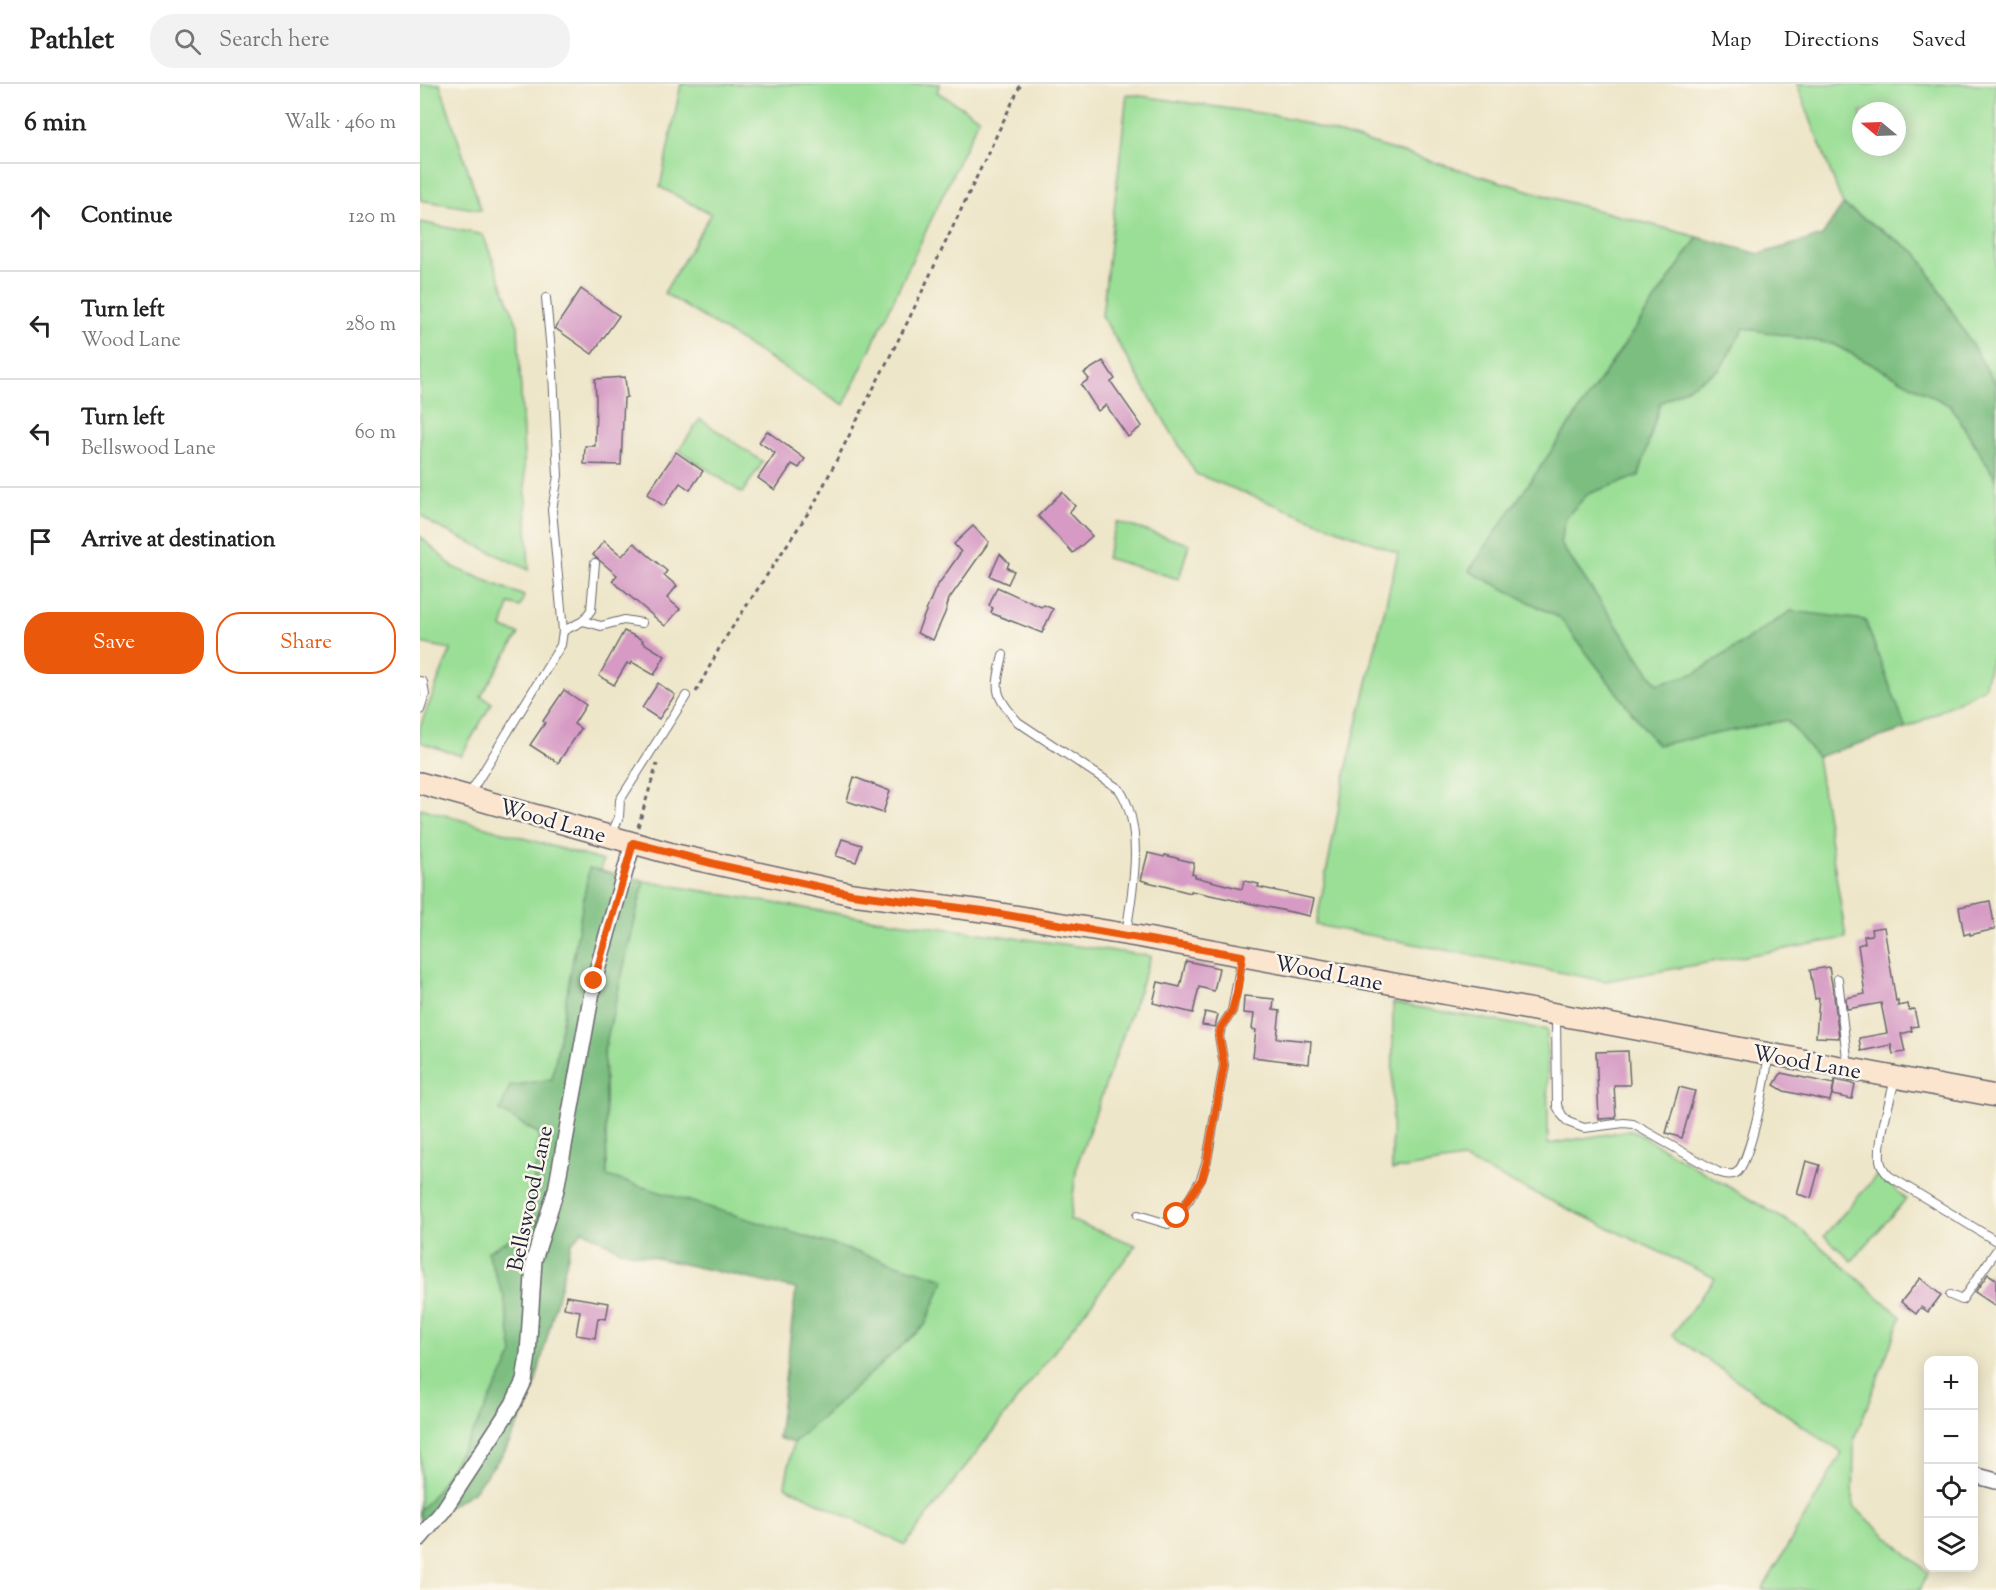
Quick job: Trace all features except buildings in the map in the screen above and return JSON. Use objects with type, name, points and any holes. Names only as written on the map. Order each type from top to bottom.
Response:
[{"type":"street","name":"Wood Lane","points":[[420,783],[633,843],[723,866],[852,894],[983,911],[1125,935],[1996,1096]]},
{"type":"street","name":"Bellswood Lane","points":[[420,1538],[443,1511],[513,1404],[524,1381],[528,1355],[534,1260],[556,1190],[594,981],[633,843]]},
{"type":"street","points":[[1978,1476],[1996,1481]]},
{"type":"lane","points":[[468,797],[561,645],[563,631],[552,510],[558,476],[553,373],[546,298]]},
{"type":"lane","points":[[563,631],[584,621],[591,610],[595,563]]},
{"type":"lane","points":[[584,621],[601,626],[624,620],[642,623]]},
{"type":"lane","points":[[1004,655],[996,685],[1002,702],[1018,722],[1119,789],[1126,800],[1132,819],[1134,849],[1132,896],[1125,935]]},
{"type":"lane","points":[[420,681],[423,682],[425,695],[420,710]]},
{"type":"lane","points":[[610,836],[619,817],[621,800],[686,696]]},
{"type":"lane","points":[[1138,1215],[1168,1224],[1177,1216],[1202,1179],[1224,1065],[1219,1036],[1221,1028],[1232,1011],[1242,956]]},
{"type":"lane","points":[[1838,979],[1848,1068]]},
{"type":"lane","points":[[1556,1015],[1557,1106],[1568,1122],[1584,1128],[1633,1124],[1718,1172],[1728,1175],[1740,1168],[1746,1156],[1765,1086],[1768,1054]]},
{"type":"lane","points":[[1895,1077],[1881,1145],[1882,1168],[1889,1176],[1996,1241]]},
{"type":"lane","points":[[1950,1295],[1962,1300],[1996,1251]]},
{"type":"path","points":[[695,694],[722,643],[814,504],[908,321],[1021,84]]},
{"type":"path","points":[[633,843],[662,755]]},
{"type":"green space","points":[[420,84],[440,84],[481,210],[420,200]]},
{"type":"green space","points":[[681,84],[940,84],[937,92],[979,118],[844,405],[664,293],[711,214],[660,187]]},
{"type":"green space","points":[[1797,84],[1996,84],[1996,385],[1917,253],[1843,205]]},
{"type":"green space","points":[[1127,94],[1280,116],[1571,203],[1698,237],[1469,571],[1560,618],[1657,745],[1787,720],[1817,757],[1846,938],[1605,981],[1316,925],[1346,771],[1398,553],[1196,474],[1102,316]]},
{"type":"green space","points":[[1843,205],[1917,253],[1996,385],[1996,479],[1951,406],[1833,344],[1744,328],[1720,369],[1660,403],[1639,476],[1588,494],[1566,517],[1560,543],[1657,684],[1696,673],[1791,611],[1865,620],[1906,729],[1817,757],[1787,720],[1657,745],[1560,618],[1469,571],[1698,237],[1759,254],[1822,236]]},
{"type":"green space","points":[[420,222],[483,235],[518,326],[529,570],[434,525],[420,514]]},
{"type":"green space","points":[[1744,328],[1833,344],[1951,406],[1996,479],[1996,642],[1984,688],[1906,729],[1865,621],[1791,611],[1696,673],[1657,684],[1560,543],[1566,517],[1588,493],[1639,475],[1660,403],[1720,369]]},
{"type":"green space","points":[[700,419],[763,462],[742,493],[679,450]]},
{"type":"green space","points":[[1117,522],[1189,544],[1179,579],[1106,558]]},
{"type":"green space","points":[[420,536],[453,567],[524,596],[520,607],[509,604],[502,628],[519,634],[481,696],[492,703],[461,756],[420,742],[420,726],[451,649],[420,643]]},
{"type":"green space","points":[[420,808],[603,861],[518,1355],[420,1522]]},
{"type":"green space","points":[[589,868],[644,881],[604,1051],[607,1176],[945,1279],[925,1325],[793,1443],[778,1438],[796,1289],[620,1250],[583,1230],[571,1244],[532,1396],[505,1451],[473,1492],[420,1524],[420,1510],[434,1494],[475,1429],[513,1354],[504,1297],[487,1252],[529,1228],[539,1134],[500,1111],[510,1086],[552,1079]]},
{"type":"green space","points":[[644,881],[839,914],[1151,956],[1077,1165],[1070,1220],[1136,1245],[905,1545],[785,1486],[793,1443],[925,1325],[607,1176],[604,1051]]},
{"type":"green space","points":[[1393,1003],[1547,1030],[1548,1144],[1632,1130],[1801,1229],[1901,1317],[1854,1441],[1853,1506],[1924,1569],[1924,1572],[1928,1573],[1919,1590],[1762,1590],[1842,1453],[1672,1335],[1715,1278],[1462,1159],[1392,1170]]},
{"type":"green space","points":[[1878,1174],[1906,1199],[1852,1261],[1824,1236]]},
{"type":"route","points":[[594,981],[633,843],[723,866],[852,894],[983,911],[1242,956],[1232,1011],[1221,1028],[1219,1036],[1224,1065],[1207,1161],[1202,1179],[1177,1216]]}]
